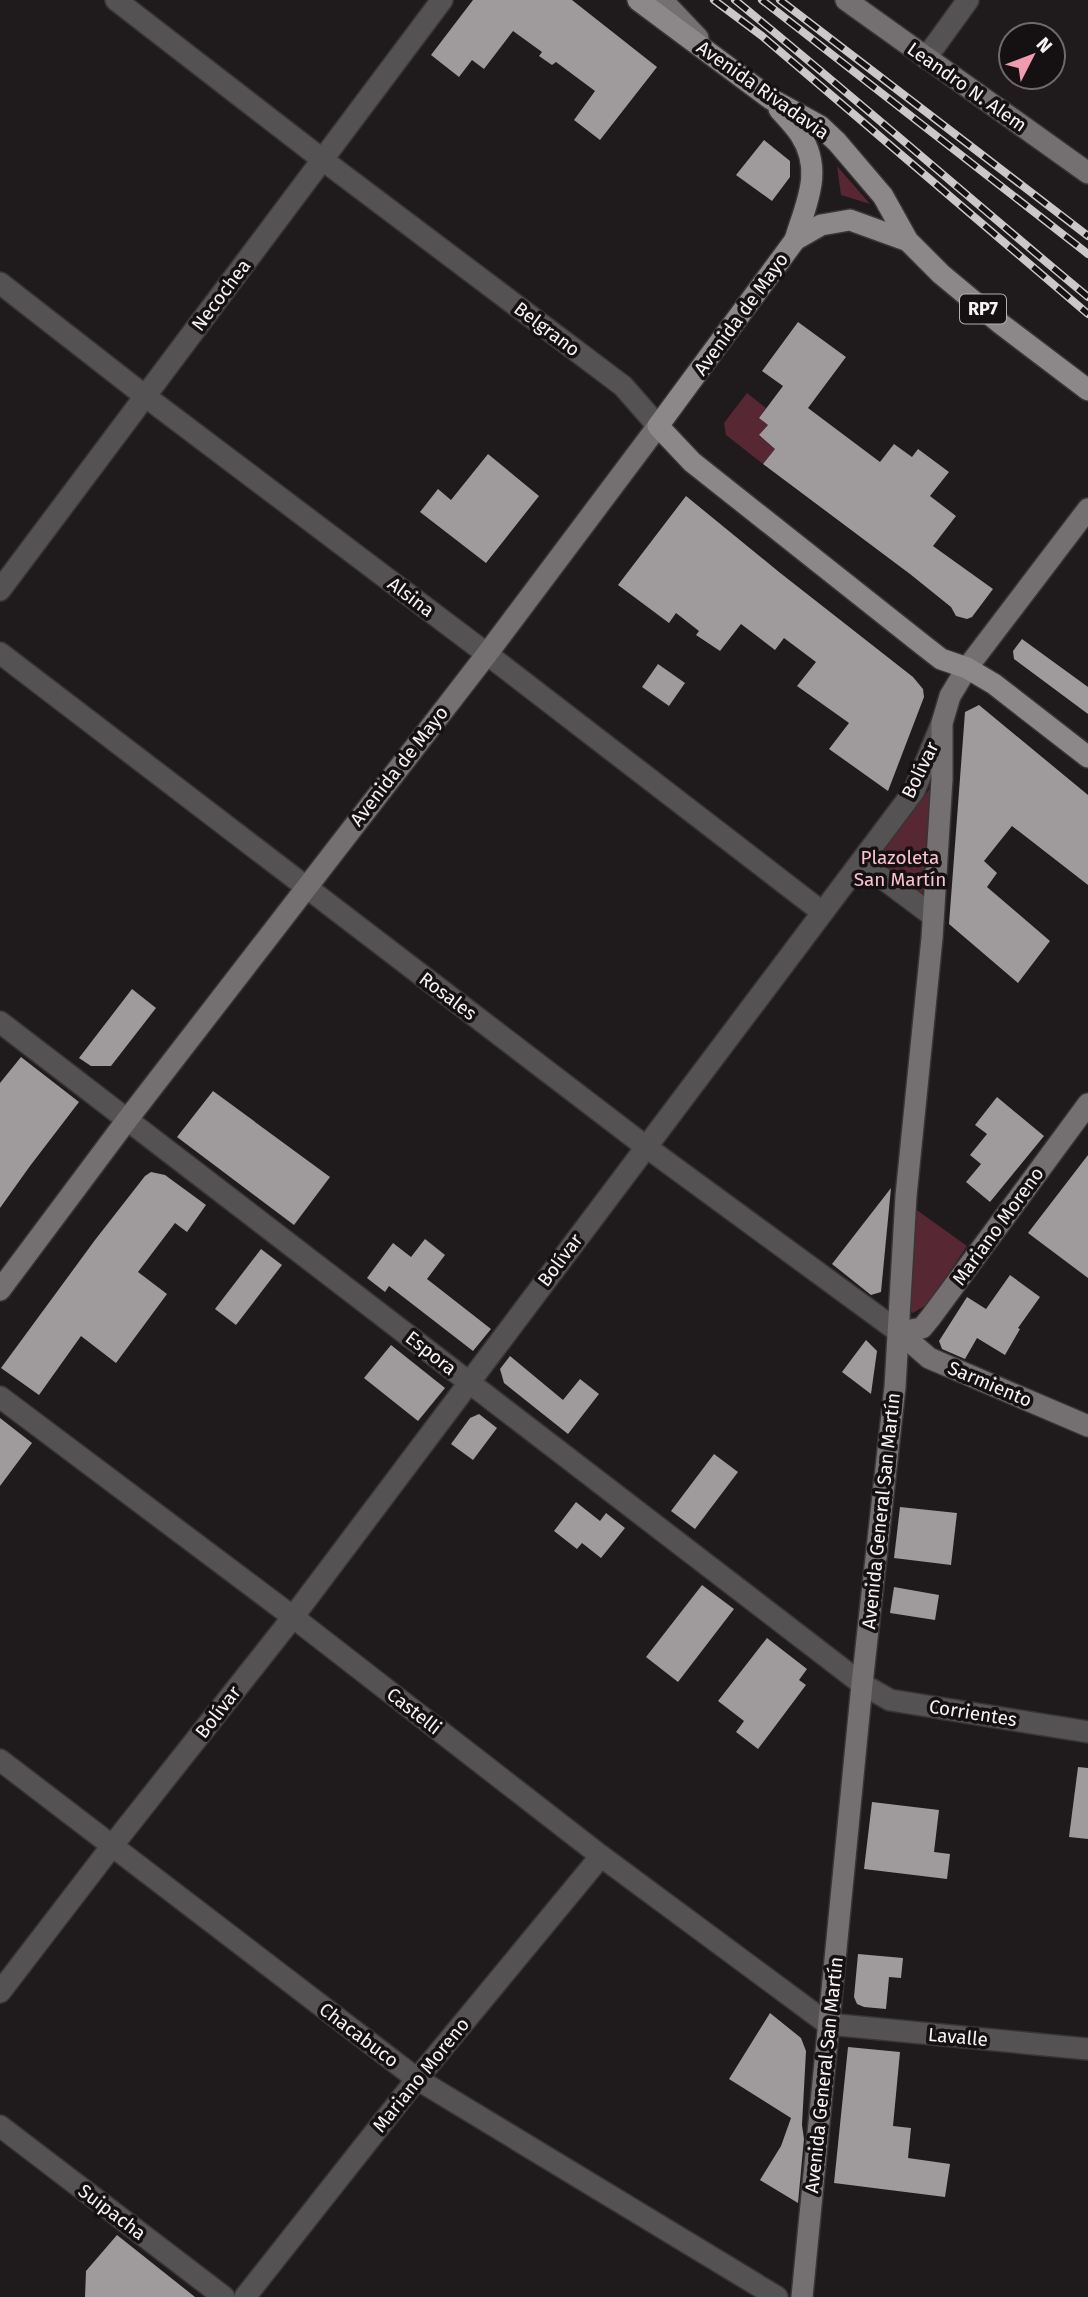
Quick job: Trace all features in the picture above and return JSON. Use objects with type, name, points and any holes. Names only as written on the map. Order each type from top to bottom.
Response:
[{"type":"main road","name":"Avenida Rivadavia","points":[[638,0],[771,99],[820,126],[883,196],[908,241],[941,274],[1088,390]]},
{"type":"main road","name":"Avenida de Mayo","points":[[658,426],[795,240],[811,188],[813,171],[800,134],[771,99]]},
{"type":"main road","name":"Avenida de Mayo","points":[[795,240],[821,225],[850,220],[908,241]]},
{"type":"main road","name":"Belgrano","points":[[658,426],[692,462],[941,659],[967,668],[994,684],[1088,757]]},
{"type":"street","name":"Belgrano","points":[[116,0],[622,386],[658,426]]},
{"type":"street","name":"Necochea","points":[[0,590],[442,0]]},
{"type":"street","points":[[662,0],[724,64]]},
{"type":"street","name":"Leandro N. Alem","points":[[846,0],[1088,173]]},
{"type":"street","points":[[926,58],[968,0]]},
{"type":"street","name":"Alsina","points":[[0,283],[822,912]]},
{"type":"street","name":"Avenida de Mayo","points":[[0,1290],[658,426]]},
{"type":"street","name":"Bolívar","points":[[0,1992],[293,1617],[914,790],[942,723],[950,696],[967,668],[1088,509]]},
{"type":"street","name":"Rosales","points":[[0,653],[645,1146],[900,1332]]},
{"type":"street","name":"Avenida General San Martín","points":[[802,2297],[862,1684],[900,1332],[906,1196],[933,916],[942,779],[942,723]]},
{"type":"street","points":[[861,862],[933,916]]},
{"type":"street","name":"Espora","points":[[0,1022],[862,1684]]},
{"type":"street","name":"Mariano Moreno","points":[[900,1332],[922,1328],[1088,1104]]},
{"type":"street","name":"Sarmiento","points":[[900,1332],[929,1358],[1088,1426]]},
{"type":"street","name":"Castelli","points":[[0,1397],[293,1617],[601,1856],[828,2024]]},
{"type":"street","name":"Corrientes","points":[[862,1684],[890,1700],[1088,1732]]},
{"type":"street","name":"Chacabuco","points":[[0,1760],[417,2079],[777,2297]]},
{"type":"street","name":"Mariano Moreno","points":[[245,2297],[417,2079],[601,1856]]},
{"type":"street","name":"Lavalle","points":[[828,2024],[1088,2049]]},
{"type":"street","name":"Suipacha","points":[[0,2126],[224,2297]]},
{"type":"green space","points":[[837,166],[870,204],[841,195]]},
{"type":"green space","points":[[747,393],[766,408],[759,418],[768,425],[759,436],[775,449],[763,464],[726,435],[724,423]]},
{"type":"green space","name":"Plazoleta San Martín","points":[[931,787],[933,793],[922,899],[866,873]]},
{"type":"green space","points":[[914,1208],[967,1246],[928,1304],[913,1313],[906,1309]]},
{"type":"building","points":[[473,0],[572,0],[657,67],[600,140],[574,120],[595,91],[556,62],[552,65],[539,56],[542,52],[513,31],[484,69],[472,60],[459,77],[431,55]]},
{"type":"building","points":[[764,140],[790,161],[790,177],[772,201],[736,175]]},
{"type":"building","points":[[798,322],[846,357],[808,408],[880,462],[894,444],[912,457],[918,449],[949,472],[930,496],[956,516],[933,546],[993,589],[972,617],[967,619],[956,616],[951,607],[910,574],[763,464],[775,449],[759,435],[768,425],[759,418],[783,386],[762,371]]},
{"type":"building","points":[[488,454],[539,496],[486,563],[420,512],[438,489],[451,500]]},
{"type":"building","points":[[686,496],[913,677],[923,689],[924,697],[888,791],[829,749],[849,723],[797,686],[816,662],[784,638],[775,650],[741,624],[720,651],[696,635],[699,631],[676,613],[669,623],[618,585]]},
{"type":"building","points":[[1022,639],[1088,687],[1088,714],[1014,659],[1013,651]]},
{"type":"building","points":[[658,664],[685,683],[669,706],[642,687]]},
{"type":"building","points":[[979,705],[1088,795],[1088,885],[1012,826],[984,861],[997,873],[987,887],[1050,941],[1018,983],[949,924],[965,712]]},
{"type":"building","points":[[132,989],[156,1008],[111,1066],[91,1066],[79,1058]]},
{"type":"building","points":[[21,1057],[79,1102],[0,1208],[0,1083]]},
{"type":"building","points":[[213,1091],[330,1177],[294,1225],[177,1137]]},
{"type":"building","points":[[997,1097],[1044,1136],[990,1202],[966,1182],[981,1164],[970,1155],[987,1134],[975,1125]]},
{"type":"building","points":[[1088,1155],[1088,1278],[1028,1233]]},
{"type":"building","points":[[151,1172],[165,1175],[206,1205],[187,1232],[175,1223],[138,1272],[167,1294],[116,1363],[81,1336],[39,1395],[1,1368],[95,1240]]},
{"type":"building","points":[[891,1188],[881,1292],[871,1295],[832,1264]]},
{"type":"building","points":[[425,1239],[445,1255],[427,1279],[491,1329],[473,1351],[389,1286],[385,1292],[367,1278],[393,1243],[411,1257]]},
{"type":"building","points":[[261,1249],[282,1265],[236,1325],[215,1309]]},
{"type":"building","points":[[1010,1275],[1040,1297],[1018,1328],[1020,1329],[1005,1355],[977,1338],[965,1359],[942,1349],[939,1341],[967,1297],[986,1309]]},
{"type":"building","points":[[866,1340],[877,1351],[871,1394],[842,1372]]},
{"type":"building","points":[[391,1345],[445,1388],[418,1421],[364,1378]]},
{"type":"building","points":[[510,1356],[563,1400],[580,1379],[599,1394],[568,1434],[504,1383],[500,1369]]},
{"type":"building","points":[[479,1414],[497,1428],[473,1460],[451,1444],[470,1418]]},
{"type":"building","points":[[0,1418],[32,1443],[0,1486]]},
{"type":"building","points":[[714,1454],[738,1472],[695,1529],[671,1511]]},
{"type":"building","points":[[576,1502],[600,1521],[606,1513],[625,1528],[601,1558],[582,1543],[577,1549],[554,1531]]},
{"type":"building","points":[[900,1507],[957,1513],[951,1565],[894,1558]]},
{"type":"building","points":[[702,1585],[734,1609],[678,1682],[646,1657]]},
{"type":"building","points":[[894,1587],[939,1595],[935,1620],[890,1613]]},
{"type":"building","points":[[767,1638],[807,1669],[799,1680],[806,1685],[758,1749],[736,1732],[744,1721],[718,1701]]},
{"type":"building","points":[[1078,1767],[1088,1768],[1088,1839],[1069,1837]]},
{"type":"building","points":[[872,1802],[939,1810],[934,1852],[950,1854],[947,1879],[864,1869]]},
{"type":"building","points":[[858,1954],[903,1958],[901,1978],[889,1977],[886,2009],[857,2004],[854,1997]]},
{"type":"building","points":[[770,2013],[801,2038],[806,2051],[802,2125],[804,2139],[798,2203],[760,2180],[781,2146],[791,2118],[729,2079]]},
{"type":"building","points":[[848,2047],[900,2052],[893,2126],[911,2128],[908,2158],[950,2164],[945,2197],[834,2183]]},
{"type":"building","points":[[117,2235],[195,2297],[85,2297],[86,2271]]},
{"type":"railway","points":[[714,0],[762,36],[1088,314]]},
{"type":"railway","points":[[735,0],[1088,297]]},
{"type":"railway","points":[[762,0],[1088,254]]},
{"type":"railway","points":[[780,0],[1088,236]]}]
